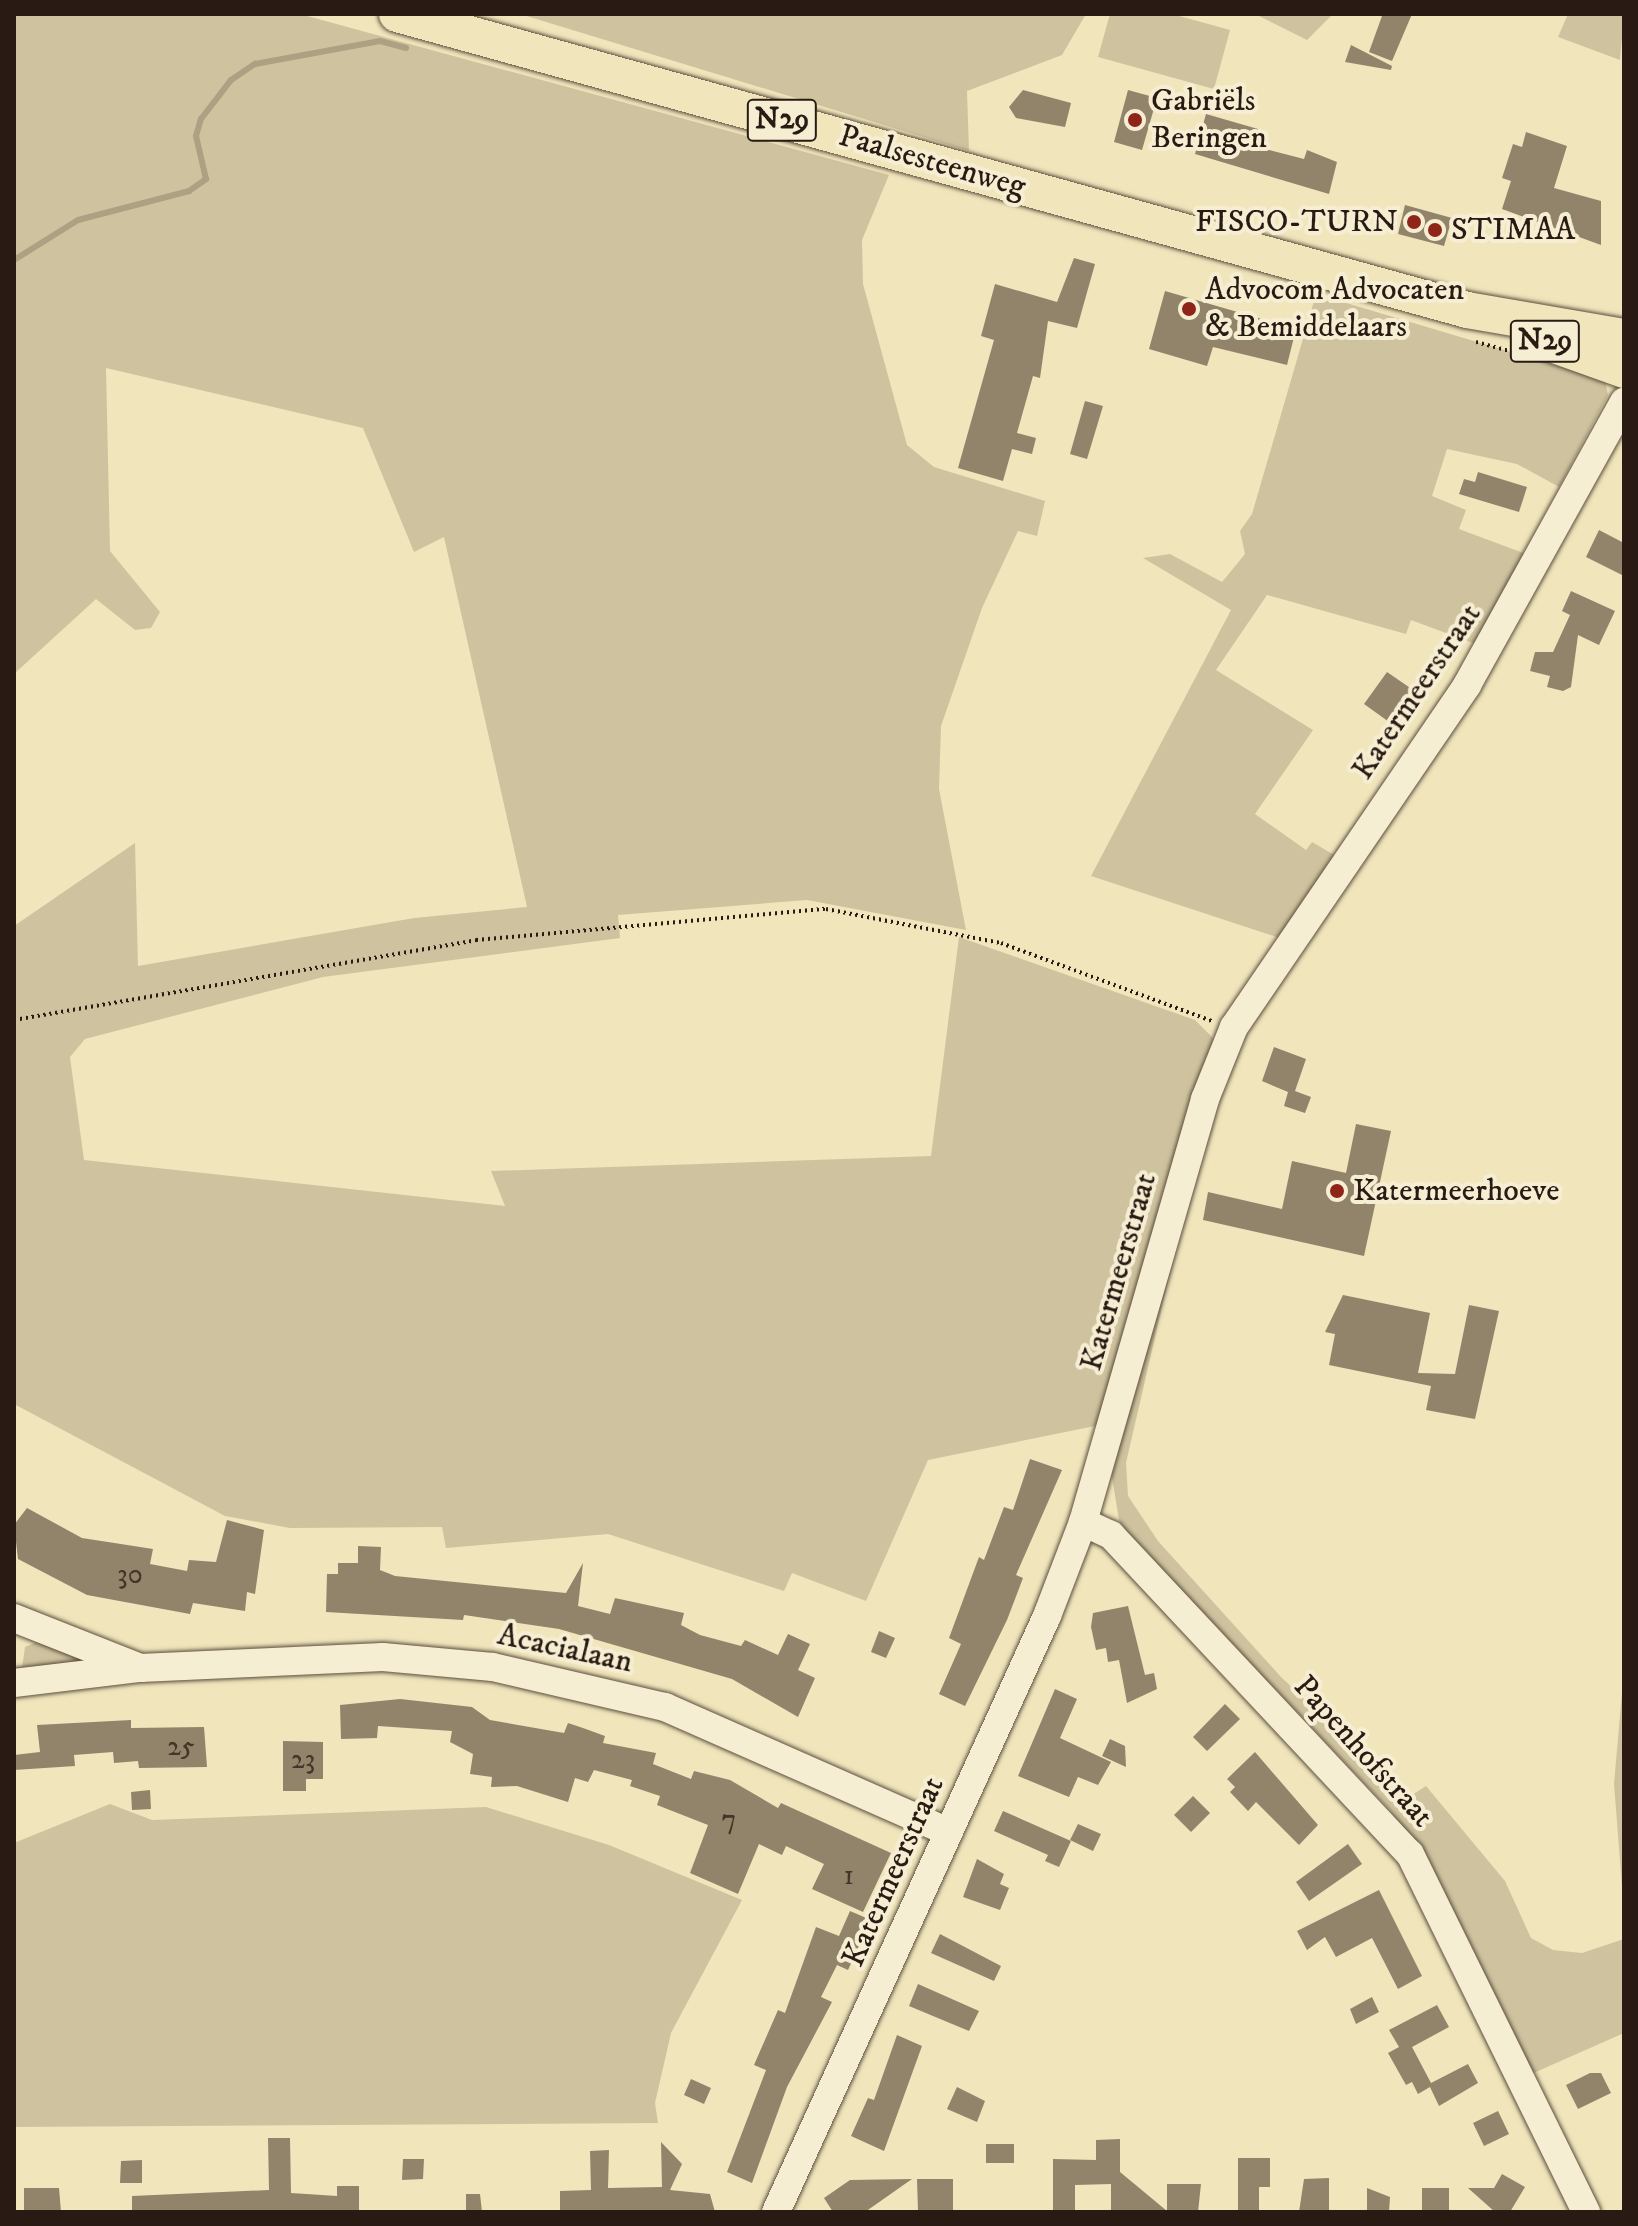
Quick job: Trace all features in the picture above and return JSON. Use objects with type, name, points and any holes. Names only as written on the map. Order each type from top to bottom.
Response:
[{"type":"main road","name":"Paalsesteenweg","points":[[397,14],[1467,310],[1624,370]]},
{"type":"main road","name":"Paalsesteenweg","points":[[1467,310],[1624,337]]},
{"type":"street","name":"Katermeerstraat","points":[[776,2212],[949,1832],[1083,1522],[1205,1099],[1234,1027],[1467,685],[1624,402]]},
{"type":"street","name":"Papenhofstraat","points":[[1083,1522],[1111,1535],[1410,1854],[1586,2212]]},
{"type":"street","name":"Acacialaan","points":[[15,1626],[140,1668]]},
{"type":"street","name":"Acacialaan","points":[[14,1683],[140,1668],[383,1657],[573,1681],[665,1707],[949,1832]]},
{"type":"path","points":[[14,1020],[476,940],[826,909],[988,940],[1234,1027]]},
{"type":"shaded area","points":[[14,14],[300,14],[889,175],[862,240],[863,284],[907,445],[934,467],[1045,501],[1037,536],[1018,531],[982,608],[941,726],[939,789],[966,930],[807,900],[618,915],[620,938],[323,977],[85,1039],[70,1057],[84,1160],[505,1206],[491,1171],[931,1156],[959,937],[1195,1020],[1218,1043],[1100,1425],[928,1460],[866,1601],[792,1573],[784,1591],[608,1534],[446,1548],[442,1527],[290,1528],[225,1516],[14,1404],[14,926],[135,843],[138,966],[414,918],[527,907],[444,537],[414,552],[363,428],[106,368],[110,551],[160,612],[151,628],[135,630],[96,599],[14,674]]},
{"type":"shaded area","points":[[520,14],[1086,14],[1062,55],[967,91],[969,151]]},
{"type":"shaded area","points":[[1110,14],[1172,14],[1230,30],[1214,89],[1098,57]]},
{"type":"shaded area","points":[[1255,14],[1333,14],[1307,40]]},
{"type":"shaded area","points":[[1568,14],[1624,14],[1620,60],[1558,37]]},
{"type":"shaded area","points":[[1316,294],[1605,380],[1608,395],[1559,487],[1517,464],[1447,449],[1432,496],[1466,510],[1459,529],[1526,554],[1478,645],[1411,620],[1406,634],[1267,595],[1216,670],[1313,730],[1255,814],[1306,850],[1312,842],[1336,856],[1280,938],[1091,876],[1231,610],[1143,558],[1170,554],[1222,582],[1245,554],[1240,531],[1252,514]]},
{"type":"shaded area","points":[[1174,1255],[1126,1463],[1128,1496],[1158,1541],[1281,1677],[1409,1797],[1426,1786],[1505,1881],[1531,1938],[1553,1950],[1582,1953],[1624,1939],[1624,2033],[1529,2075],[1424,1859],[1390,1810],[1120,1526],[1111,1471]]},
{"type":"shaded area","points":[[37,1642],[81,1658],[82,1662],[22,1668],[25,1647]]},
{"type":"shaded area","points":[[1624,1670],[1624,1912],[1614,1784]]},
{"type":"shaded area","points":[[110,1804],[152,1820],[486,1807],[609,1845],[742,1900],[671,2033],[655,2103],[658,2123],[14,2127],[14,1843]]},
{"type":"building","points":[[1412,14],[1392,61],[1369,52],[1382,16]]},
{"type":"building","points":[[1351,45],[1392,66],[1391,70],[1345,62]]},
{"type":"building","points":[[1023,90],[1071,103],[1065,127],[1016,118],[1009,107]]},
{"type":"building","name":"Gabriëls Beringen","points":[[1128,90],[1157,98],[1142,150],[1114,142]]},
{"type":"building","points":[[1206,114],[1258,129],[1254,146],[1304,159],[1307,150],[1337,162],[1329,194],[1195,154]]},
{"type":"building","points":[[1526,132],[1567,146],[1554,188],[1601,201],[1601,245],[1502,209],[1511,181],[1502,178],[1513,144],[1522,147]]},
{"type":"building","points":[[1405,205],[1452,218],[1444,246],[1398,234]]},
{"type":"building","points":[[1074,258],[1095,264],[1077,328],[1048,321],[1040,378],[1033,376],[1017,433],[1036,438],[1032,454],[1012,449],[1003,481],[958,468],[994,340],[981,336],[995,284],[1057,302]]},
{"type":"building","points":[[1165,291],[1296,329],[1287,365],[1213,347],[1207,366],[1149,349]]},
{"type":"building","points":[[1085,401],[1103,406],[1087,459],[1070,454]]},
{"type":"building","points":[[1478,472],[1527,487],[1519,512],[1459,494],[1464,479],[1475,482]]},
{"type":"building","points":[[1599,530],[1624,543],[1624,576],[1586,557]]},
{"type":"building","points":[[1571,591],[1615,611],[1599,645],[1578,635],[1571,687],[1563,691],[1547,687],[1550,676],[1530,671],[1535,652],[1553,652],[1570,615],[1562,611]]},
{"type":"building","points":[[1387,672],[1419,694],[1396,727],[1364,704]]},
{"type":"building","points":[[1274,1047],[1306,1059],[1295,1091],[1311,1097],[1305,1113],[1284,1106],[1288,1092],[1262,1081]]},
{"type":"building","name":"Katermeerhoeve","points":[[1356,1124],[1391,1131],[1364,1256],[1203,1220],[1208,1192],[1282,1209],[1292,1161],[1346,1173]]},
{"type":"building","points":[[1343,1295],[1430,1313],[1418,1373],[1455,1374],[1469,1305],[1499,1311],[1475,1419],[1426,1410],[1431,1386],[1329,1365],[1335,1334],[1325,1332]]},
{"type":"building","points":[[1030,1459],[1062,1470],[1016,1575],[1023,1578],[1007,1620],[965,1706],[939,1694],[961,1644],[949,1638],[979,1557],[984,1560],[1004,1507],[1013,1510]]},
{"type":"building","points":[[27,1508],[82,1538],[153,1549],[150,1564],[187,1571],[189,1560],[216,1562],[227,1520],[264,1530],[255,1594],[247,1592],[245,1611],[193,1603],[190,1614],[87,1595],[18,1559],[14,1525]]},
{"type":"building","points":[[358,1546],[381,1547],[380,1570],[395,1576],[566,1593],[583,1563],[578,1606],[610,1614],[615,1598],[684,1613],[681,1625],[700,1635],[741,1646],[745,1640],[778,1655],[788,1634],[810,1644],[798,1670],[815,1678],[798,1717],[732,1679],[559,1629],[464,1615],[463,1620],[326,1612],[327,1574],[338,1574],[338,1563],[358,1563]]},
{"type":"building","points":[[1128,1606],[1145,1675],[1154,1673],[1157,1689],[1127,1703],[1119,1660],[1108,1662],[1106,1648],[1096,1650],[1091,1627],[1093,1613]]},
{"type":"building","points":[[879,1631],[895,1638],[886,1658],[871,1652]]},
{"type":"building","points":[[1055,1689],[1077,1699],[1060,1738],[1111,1762],[1098,1785],[1078,1777],[1069,1797],[1018,1776]]},
{"type":"building","points":[[400,1699],[472,1707],[490,1720],[564,1733],[568,1723],[605,1736],[603,1743],[656,1753],[653,1764],[691,1779],[694,1771],[730,1780],[778,1808],[781,1803],[891,1853],[863,1912],[812,1889],[824,1864],[786,1846],[782,1855],[759,1844],[738,1894],[690,1873],[708,1825],[657,1805],[660,1796],[630,1786],[632,1780],[594,1770],[588,1782],[575,1778],[568,1802],[517,1786],[491,1787],[492,1777],[470,1774],[473,1754],[450,1742],[452,1731],[378,1726],[377,1738],[341,1739],[340,1705]]},
{"type":"building","points":[[1225,1704],[1240,1719],[1207,1751],[1193,1737]]},
{"type":"building","points":[[131,1720],[131,1728],[204,1727],[207,1767],[139,1768],[138,1761],[114,1763],[113,1752],[74,1755],[75,1766],[14,1770],[14,1755],[40,1752],[37,1725]]},
{"type":"building","points":[[1110,1739],[1125,1746],[1126,1767],[1102,1756]]},
{"type":"building","points":[[283,1741],[323,1742],[323,1779],[306,1779],[306,1791],[283,1791]]},
{"type":"building","points":[[1255,1752],[1318,1825],[1299,1845],[1256,1802],[1248,1811],[1230,1792],[1235,1787],[1227,1779]]},
{"type":"building","points":[[150,1790],[151,1809],[132,1810],[131,1792]]},
{"type":"building","points":[[1193,1796],[1210,1813],[1191,1832],[1174,1815]]},
{"type":"building","points":[[1003,1811],[1071,1841],[1059,1867],[1045,1861],[1048,1855],[994,1831]]},
{"type":"building","points":[[1078,1824],[1101,1834],[1093,1851],[1070,1840]]},
{"type":"building","points":[[1348,1844],[1362,1864],[1309,1901],[1296,1882]]},
{"type":"building","points":[[977,1859],[1004,1874],[1000,1884],[1009,1888],[1000,1910],[963,1897]]},
{"type":"building","points":[[1379,1890],[1422,1976],[1398,1989],[1372,1938],[1336,1957],[1325,1937],[1307,1950],[1297,1931]]},
{"type":"building","points":[[850,1911],[871,1920],[848,1970],[837,1965],[821,1997],[832,2002],[787,2087],[752,2183],[727,2172],[766,2070],[754,2065],[778,2010],[785,2013],[816,1927],[839,1936]]},
{"type":"building","points":[[940,1934],[1001,1966],[994,1981],[931,1953]]},
{"type":"building","points":[[918,1984],[979,2011],[969,2031],[909,2006]]},
{"type":"building","points":[[1372,1997],[1379,2012],[1356,2024],[1350,2009]]},
{"type":"building","points":[[1437,2005],[1449,2027],[1412,2047],[1431,2083],[1468,2064],[1478,2083],[1439,2106],[1430,2087],[1418,2094],[1412,2082],[1406,2085],[1388,2053],[1399,2047],[1389,2030]]},
{"type":"building","points":[[897,2035],[922,2046],[884,2151],[851,2136],[868,2098],[874,2100]]},
{"type":"building","points":[[1590,2073],[1601,2073],[1611,2093],[1578,2109],[1566,2085]]},
{"type":"building","points":[[691,2079],[711,2088],[704,2104],[684,2095]]},
{"type":"building","points":[[957,2087],[985,2101],[977,2122],[947,2109]]},
{"type":"building","points":[[1498,2111],[1509,2134],[1484,2146],[1473,2123]]},
{"type":"building","points":[[268,2138],[290,2138],[291,2193],[337,2196],[337,2186],[359,2186],[359,2212],[132,2212],[132,2196],[269,2190]]},
{"type":"building","points":[[1120,2139],[1120,2172],[1167,2211],[1167,2184],[1201,2184],[1198,2212],[1111,2212],[1111,2184],[1075,2185],[1075,2212],[1053,2212],[1053,2159],[1096,2160],[1096,2140]]},
{"type":"building","points":[[661,2142],[682,2164],[670,2190],[710,2194],[715,2212],[560,2212],[560,2191],[591,2190],[590,2151],[609,2150],[608,2188],[662,2187]]},
{"type":"building","points":[[986,2144],[1014,2144],[1014,2163],[986,2163]]},
{"type":"building","points":[[1238,2158],[1270,2158],[1270,2187],[1259,2187],[1259,2212],[1238,2212]]},
{"type":"building","points":[[403,2159],[424,2159],[423,2179],[402,2180]]},
{"type":"building","points":[[142,2160],[142,2183],[120,2183],[121,2161]]},
{"type":"building","points":[[1502,2174],[1525,2187],[1510,2212],[1495,2212],[1468,2188],[1494,2188]]},
{"type":"building","points":[[1329,2178],[1329,2210],[1299,2212],[1304,2179]]},
{"type":"building","points":[[912,2179],[865,2212],[833,2212],[824,2198],[850,2180]]},
{"type":"building","points":[[917,2179],[953,2179],[953,2212],[918,2212]]},
{"type":"building","points":[[24,2188],[59,2188],[61,2212],[24,2212]]},
{"type":"building","points":[[1367,2188],[1390,2197],[1389,2212],[1367,2212]]},
{"type":"building","points":[[1422,2188],[1449,2188],[1449,2212],[1422,2212]]},
{"type":"building","points":[[466,2194],[480,2194],[482,2212],[466,2212]]},
{"type":"waterway","points":[[14,260],[78,220],[189,191],[206,179],[196,136],[201,119],[231,80],[255,64],[380,41],[406,48]]},
{"type":"place","name":"Gabriëls Beringen","points":[[1135,120]]},
{"type":"place","name":"FISCO-TURN","points":[[1414,222]]},
{"type":"place","name":"STIMAA","points":[[1435,230]]},
{"type":"place","name":"Advocom Advocaten & Bemiddelaars","points":[[1189,309]]},
{"type":"place","name":"Katermeerhoeve","points":[[1337,1191]]}]
